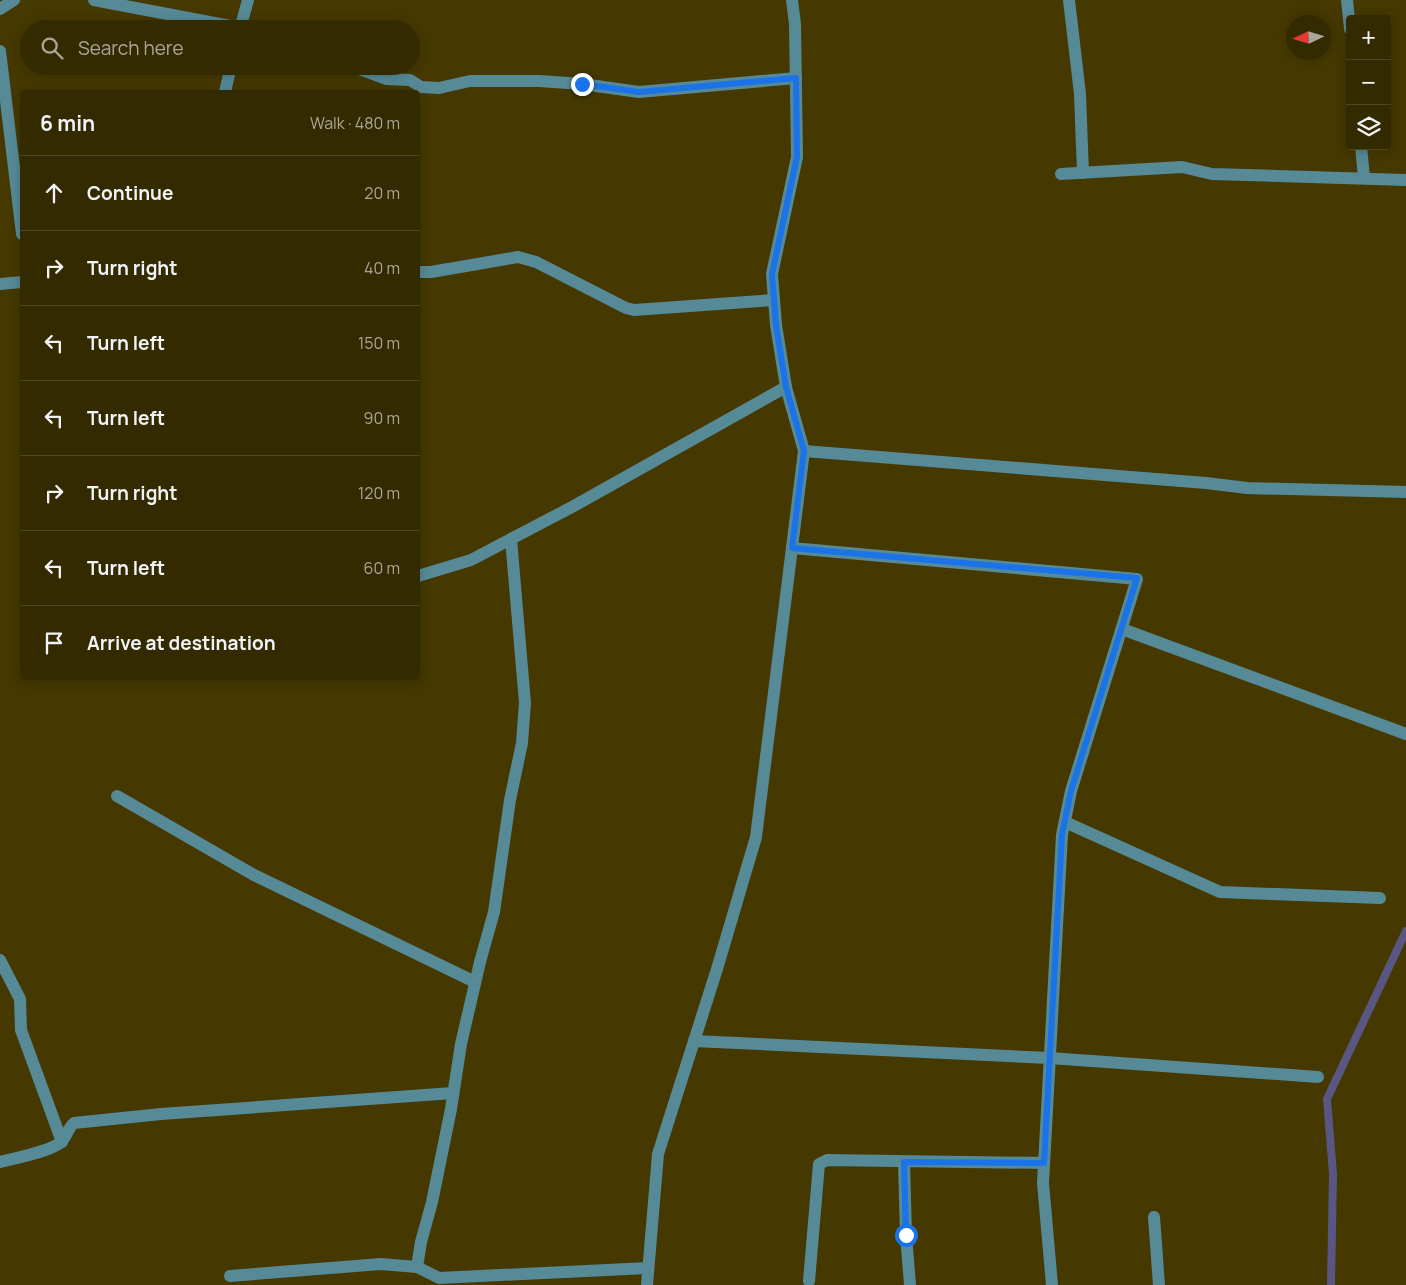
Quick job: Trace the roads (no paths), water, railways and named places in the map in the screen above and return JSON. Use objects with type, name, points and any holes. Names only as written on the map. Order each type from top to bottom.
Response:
[{"type":"street","points":[[0,9],[14,0]]},
{"type":"street","points":[[94,0],[200,20]]},
{"type":"street","points":[[244,20],[248,0]]},
{"type":"street","points":[[647,1285],[658,1154],[756,837],[804,451],[786,387],[776,325],[772,274],[797,157],[796,24],[792,0]]},
{"type":"street","points":[[1069,0],[1080,94],[1083,173]]},
{"type":"street","points":[[1347,0],[1349,15]]},
{"type":"street","points":[[0,51],[20,217]]},
{"type":"street","points":[[225,90],[229,75]]},
{"type":"street","points":[[375,75],[386,79],[410,80],[421,87],[439,88],[470,80],[539,81],[582,84],[639,92],[796,78]]},
{"type":"street","points":[[1361,150],[1364,178]]},
{"type":"street","points":[[1060,174],[1182,167],[1212,174],[1406,180]]},
{"type":"street","points":[[420,272],[431,272],[518,257],[536,262],[626,308],[634,310],[774,300]]},
{"type":"street","points":[[0,284],[20,282]]},
{"type":"street","points":[[420,575],[471,560],[572,507],[786,387]]},
{"type":"street","points":[[804,451],[1247,488],[1406,492]]},
{"type":"street","points":[[417,1267],[453,1093],[461,1044],[494,912],[510,800],[522,743],[525,703],[511,539]]},
{"type":"street","points":[[792,548],[1137,578],[1071,791],[1062,834],[1043,1183],[1052,1285]]},
{"type":"street","points":[[1122,629],[1406,734]]},
{"type":"street","points":[[117,796],[254,875],[475,982]]},
{"type":"street","points":[[1065,822],[1220,892],[1380,898]]},
{"type":"street","points":[[0,960],[20,999],[21,1030],[62,1142]]},
{"type":"street","points":[[694,1040],[1049,1058],[1318,1077]]},
{"type":"street","points":[[0,1162],[44,1152],[62,1142],[68,1128],[74,1123],[161,1114],[453,1093]]},
{"type":"street","points":[[809,1281],[819,1164],[826,1160],[1044,1163]]},
{"type":"street","points":[[904,1162],[910,1285]]},
{"type":"street","points":[[1154,1217],[1159,1285]]},
{"type":"street","points":[[230,1276],[381,1264],[417,1267],[439,1278],[648,1268]]},
{"type":"waterway","points":[[1331,1285],[1333,1174],[1327,1099],[1406,931]]}]
